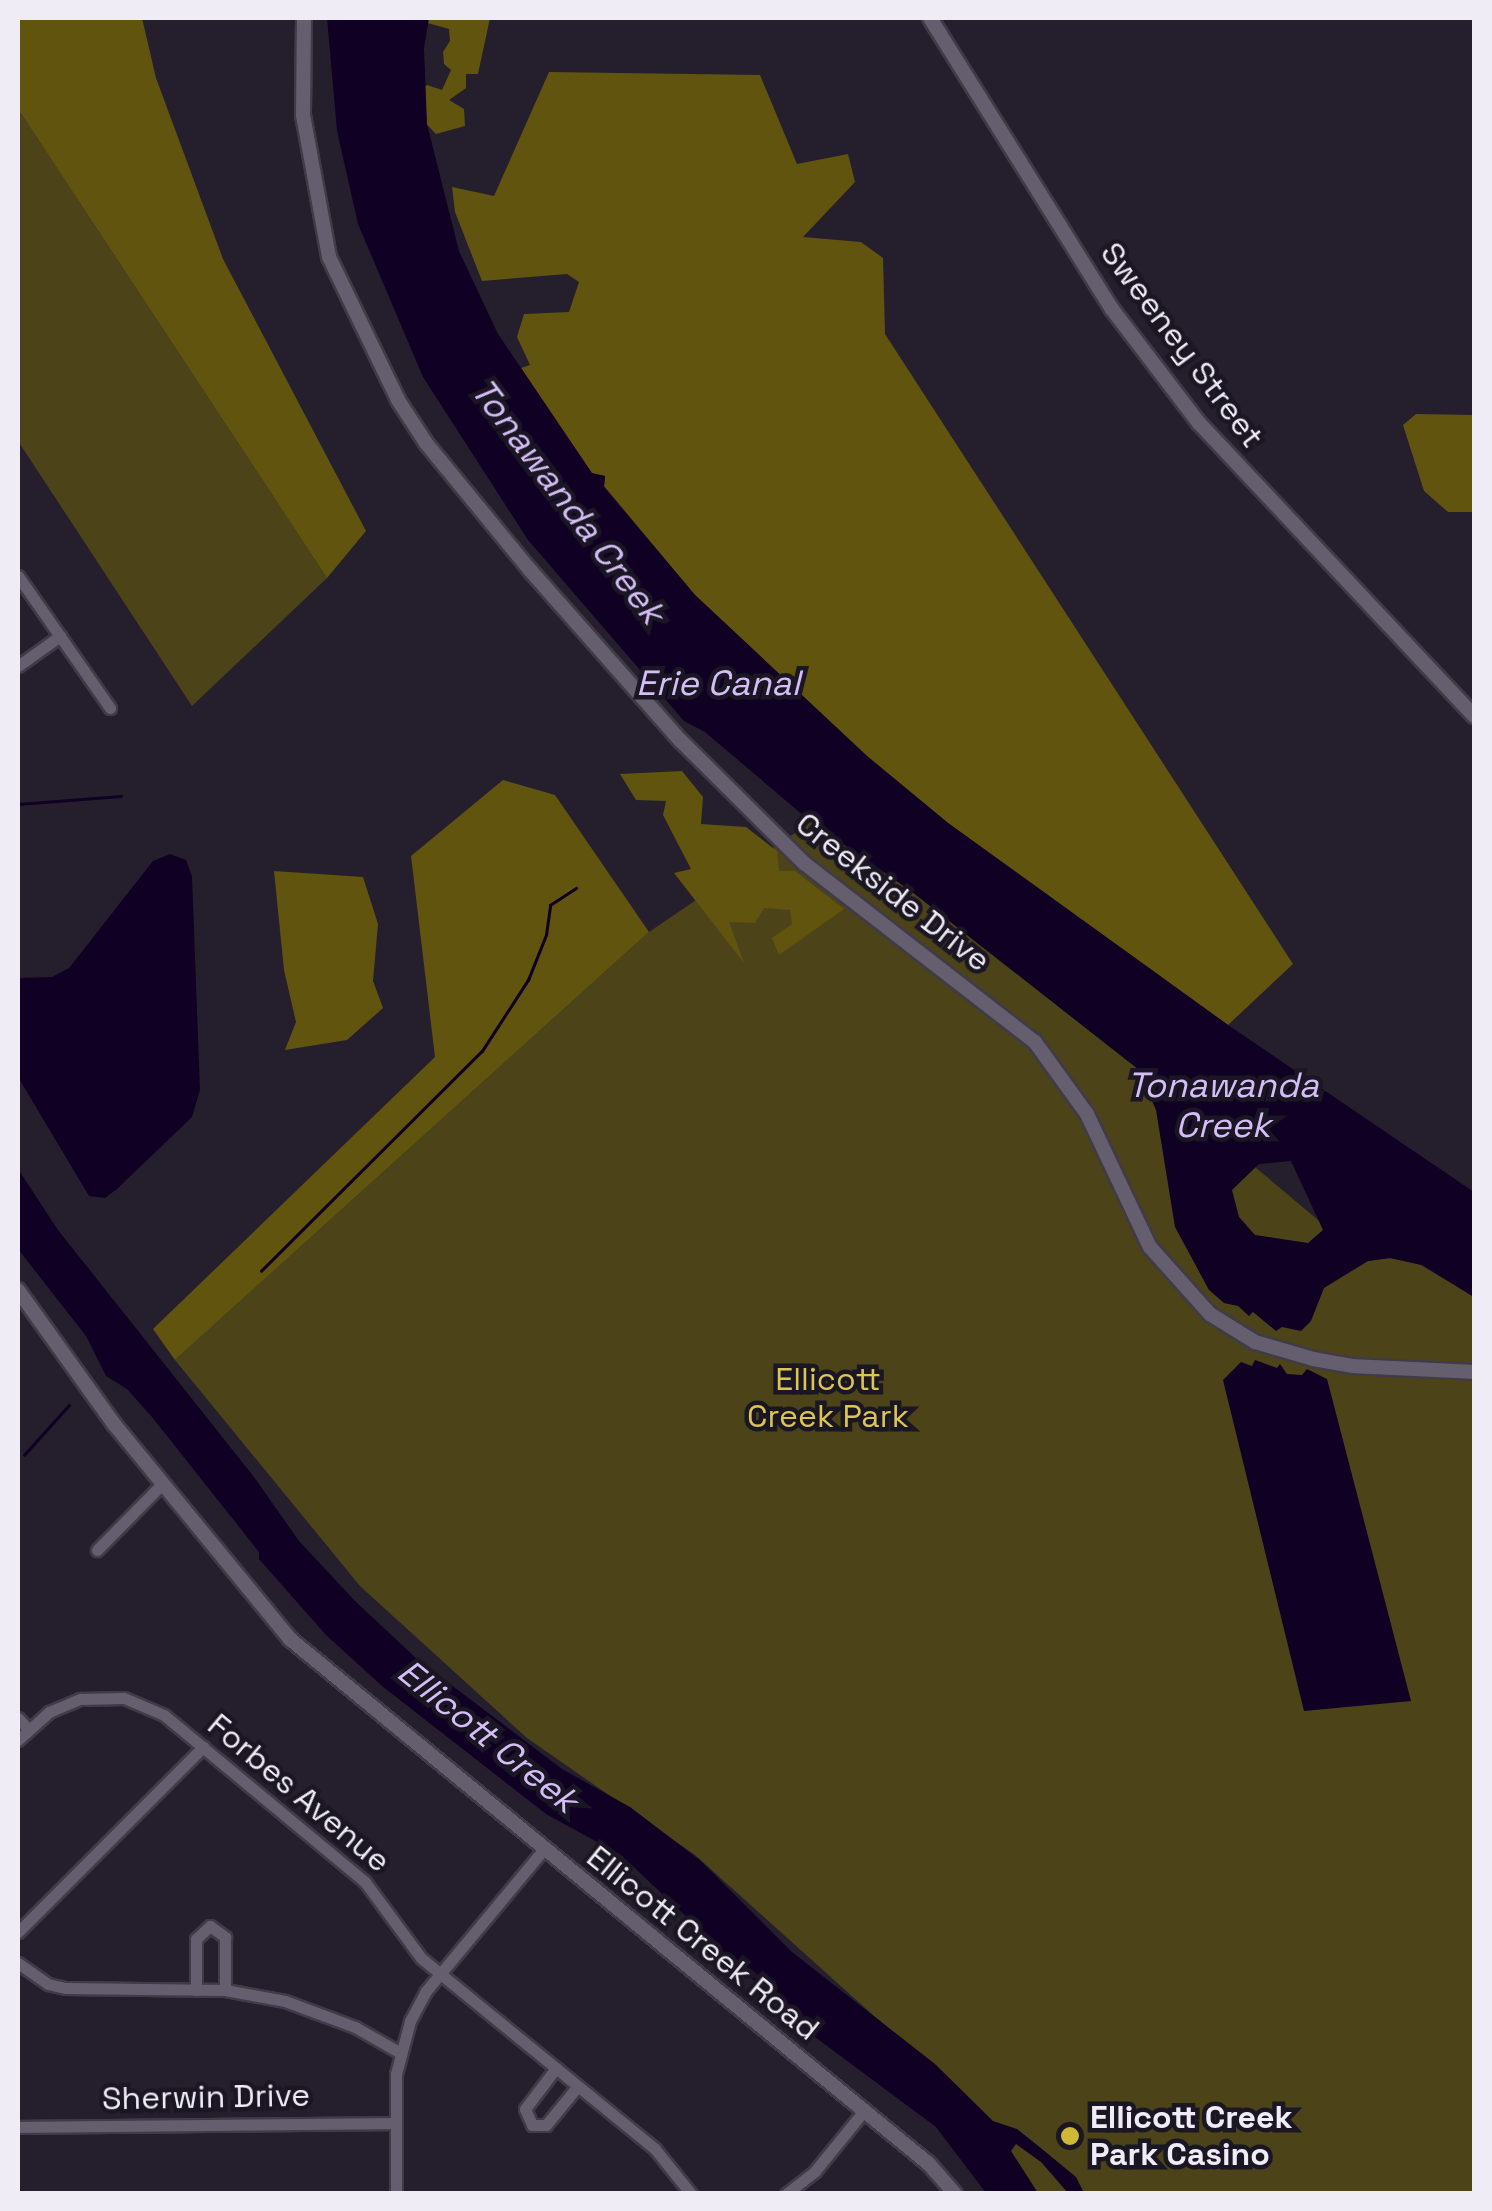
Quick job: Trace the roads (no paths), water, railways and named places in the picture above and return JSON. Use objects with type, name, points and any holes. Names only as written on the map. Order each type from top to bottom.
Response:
[{"type":"street","name":"Creekside Drive","points":[[304,18],[303,115],[329,257],[408,414],[447,473],[507,544],[681,742],[804,863],[1035,1042],[1087,1114],[1150,1246],[1210,1314],[1255,1342],[1313,1359],[1353,1366],[1474,1372]]},
{"type":"street","name":"Sweeney Street","points":[[930,18],[1112,309],[1198,424],[1474,716]]},
{"type":"street","points":[[18,576],[110,708]]},
{"type":"street","points":[[18,666],[60,636]]},
{"type":"street","name":"Ellicott Creek Road","points":[[18,1290],[162,1484],[290,1638],[929,2164],[956,2194]]},
{"type":"street","points":[[97,1550],[162,1484]]},
{"type":"street","name":"Forbes Avenue","points":[[18,1740],[63,1705],[110,1697],[152,1708],[365,1882],[408,1943],[440,1974],[656,2149],[691,2194]]},
{"type":"street","points":[[18,1718],[28,1729]]},
{"type":"street","points":[[18,1932],[203,1747]]},
{"type":"street","points":[[396,2194],[399,2052],[414,2011],[544,1849]]},
{"type":"street","points":[[196,1990],[196,1940],[210,1926],[225,1937],[225,1990]]},
{"type":"street","points":[[18,1963],[48,1984],[64,1988],[225,1990],[308,2008],[399,2052]]},
{"type":"street","points":[[556,2068],[525,2109],[532,2125],[546,2125],[578,2086]]},
{"type":"street","points":[[786,2194],[815,2170],[864,2111]]},
{"type":"street","name":"Sherwin Drive","points":[[18,2126],[396,2122]]},
{"type":"water","name":"Erie Canal","points":[[327,18],[429,18],[424,48],[427,124],[459,251],[498,334],[592,473],[605,476],[604,487],[695,595],[867,756],[948,823],[1228,1025],[1474,1192],[1474,1297],[1422,1265],[1390,1258],[1368,1261],[1324,1288],[1311,1321],[1301,1331],[1282,1327],[1276,1331],[1253,1312],[1249,1316],[1209,1290],[1175,1227],[1156,1110],[1138,1069],[911,891],[811,822],[705,732],[684,721],[528,540],[423,377],[358,224],[337,131]],"holes":[[[1291,1161],[1323,1230],[1308,1243],[1255,1235],[1239,1217],[1232,1190],[1259,1164]]]},
{"type":"water","points":[[170,854],[186,860],[192,876],[200,1090],[192,1117],[117,1189],[105,1198],[89,1196],[18,1077],[18,978],[52,977],[69,968],[153,861]]},
{"type":"water","name":"Ellicott Creek","points":[[18,1169],[58,1230],[254,1477],[299,1541],[355,1601],[417,1659],[562,1769],[630,1807],[701,1861],[792,1952],[935,2064],[993,2121],[1017,2129],[1076,2177],[1084,2193],[1068,2193],[1041,2162],[1016,2144],[1011,2151],[1038,2193],[986,2193],[936,2127],[807,2031],[621,1855],[546,1814],[382,1686],[326,1635],[259,1559],[259,1552],[152,1417],[127,1389],[106,1376],[86,1336],[18,1249]]},
{"type":"water","points":[[1255,1360],[1277,1368],[1280,1364],[1287,1374],[1302,1375],[1307,1369],[1327,1379],[1411,1701],[1304,1711],[1223,1380],[1241,1362],[1252,1366]]},
{"type":"waterway","points":[[18,804],[121,796]]},
{"type":"waterway","points":[[261,1271],[482,1051],[528,980],[546,935],[550,905],[576,888]]},
{"type":"waterway","points":[[24,1455],[69,1405]]},
{"type":"place","name":"Ellicott Creek Park Casino","points":[[1070,2136]]},
{"type":"water label","name":"Tonawanda Creek","points":[[568,501]]},
{"type":"water label","name":"Tonawanda Creek","points":[[1223,1105]]},
{"type":"park label","name":"Ellicott Creek Park","points":[[828,1398]]}]
